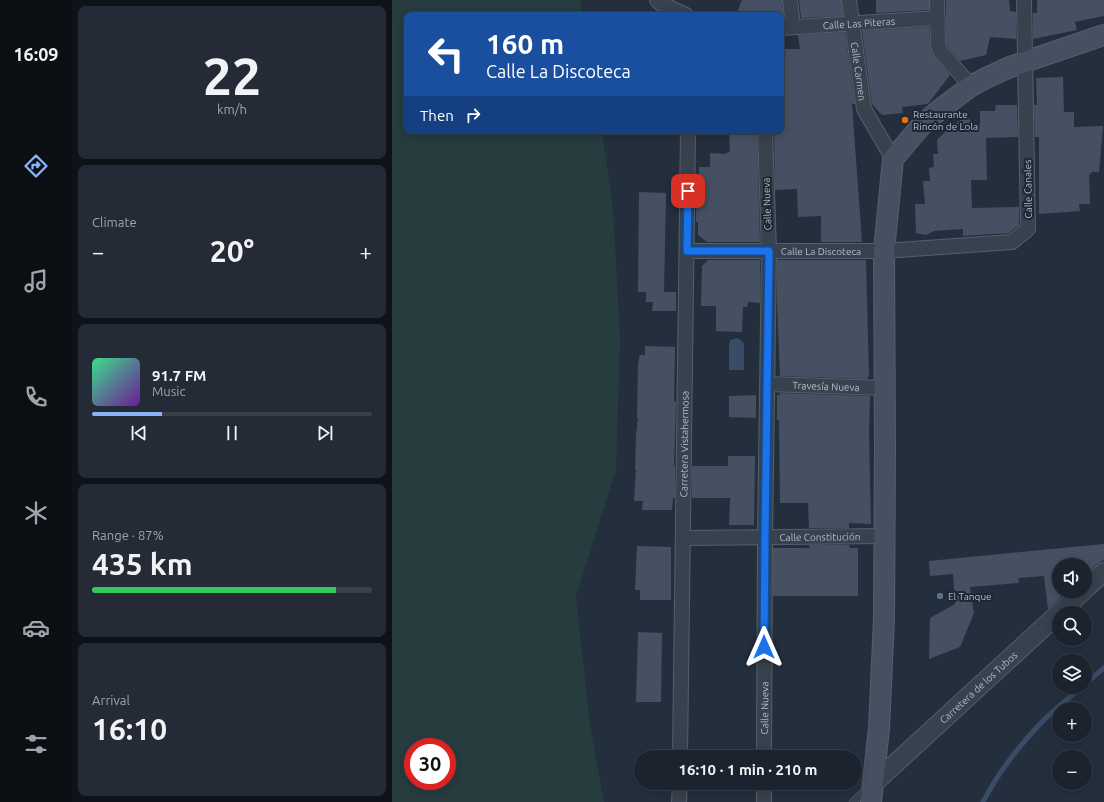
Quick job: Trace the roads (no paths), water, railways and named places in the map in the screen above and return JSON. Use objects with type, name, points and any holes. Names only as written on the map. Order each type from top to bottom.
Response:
[{"type":"main road","points":[[872,793],[879,728],[884,619],[884,251],[893,159],[921,126],[971,86],[1024,62],[1104,35]]},
{"type":"street","points":[[658,0],[660,3],[680,12]]},
{"type":"street","points":[[787,28],[790,0]]},
{"type":"street","name":"Calle Carmen","points":[[849,0],[864,109],[893,159]]},
{"type":"street","points":[[937,0],[938,44],[941,52],[971,86]]},
{"type":"street","name":"Calle Canales","points":[[884,251],[1012,242],[1028,228],[1024,0]]},
{"type":"street","name":"Calle Las Piteras","points":[[787,28],[938,18]]},
{"type":"street","name":"Carretera Vistahermosa","points":[[680,750],[688,134]]},
{"type":"street","name":"Calle Nueva","points":[[764,750],[769,251],[765,134]]},
{"type":"street","name":"Calle La Discoteca","points":[[687,251],[884,251]]},
{"type":"street","name":"Travesía Nueva","points":[[767,384],[885,388]]},
{"type":"street","name":"Calle Constitución","points":[[683,538],[885,536]]},
{"type":"street","name":"Carretera de los Tubos","points":[[1092,583],[1104,572]]},
{"type":"street","name":"Carretera de los Tubos","points":[[872,793],[1076,598]]},
{"type":"street","points":[[679,802],[680,790]]},
{"type":"street","points":[[764,790],[764,802]]},
{"type":"lane","points":[[853,802],[872,793]]},
{"type":"water","points":[[737,338],[744,344],[744,370],[729,370],[729,344],[731,340]]},
{"type":"waterway","points":[[1092,678],[1104,668]]},
{"type":"waterway","points":[[983,802],[1008,761],[1040,724],[1074,694]]},
{"type":"place","name":"Restaurante Rincón de Lola","points":[[905,120]]},
{"type":"place","name":"El Tanque","points":[[940,596]]}]
